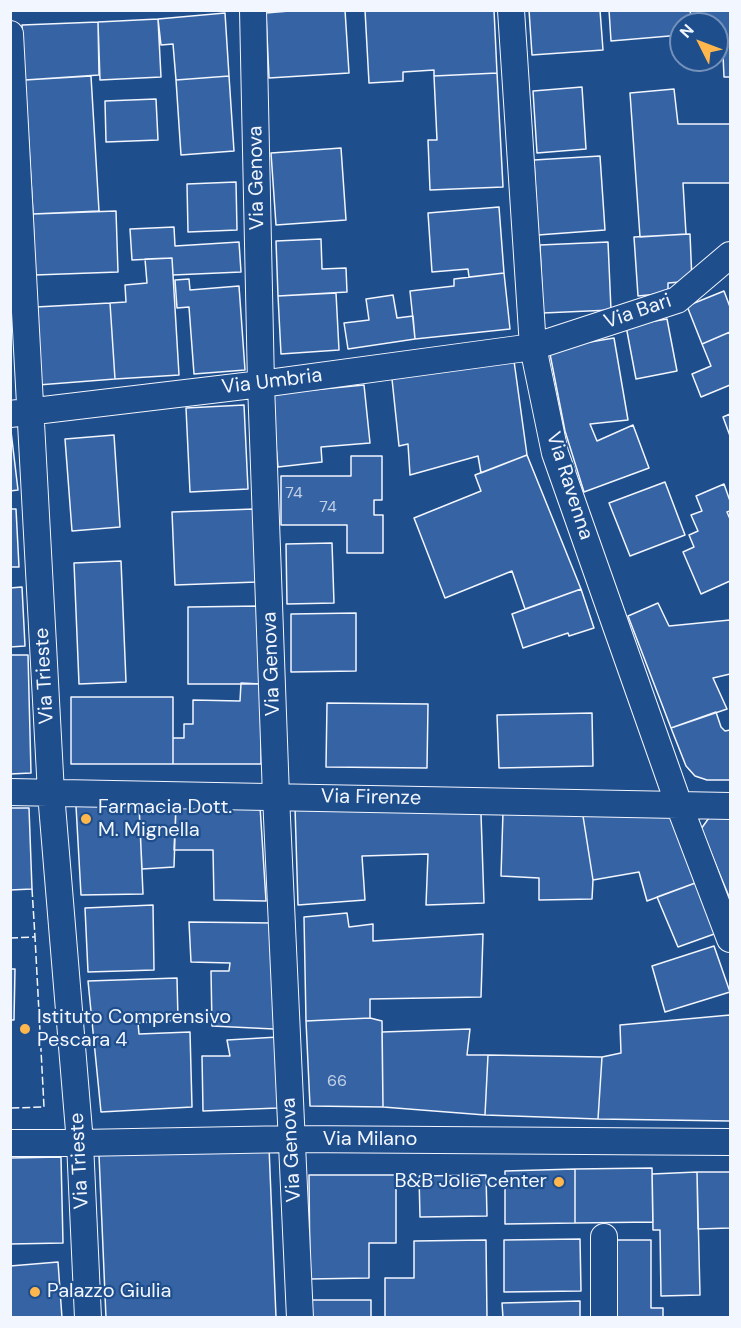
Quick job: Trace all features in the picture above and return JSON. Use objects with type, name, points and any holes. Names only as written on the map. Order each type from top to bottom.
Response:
[{"type":"street","name":"Via Genova","points":[[253,10],[261,384],[276,796],[300,1317]]},
{"type":"street","name":"Via Ravenna","points":[[511,10],[533,347],[555,453],[679,805],[730,939]]},
{"type":"street","name":"Via Trieste","points":[[10,34],[20,413],[80,1143],[88,1317]]},
{"type":"street","name":"Via Bari","points":[[533,347],[677,300],[730,255]]},
{"type":"street","name":"Via Umbria","points":[[20,413],[261,384],[533,347]]},
{"type":"street","name":"Via Firenze","points":[[10,792],[730,806]]},
{"type":"street","name":"Via Milano","points":[[10,1143],[292,1139],[730,1142]]},
{"type":"street","points":[[604,1237],[604,1317]]},
{"type":"building","points":[[345,10],[349,73],[269,78],[266,13]]},
{"type":"building","points":[[365,10],[494,10],[497,73],[434,76],[434,70],[403,72],[403,81],[369,83]]},
{"type":"building","points":[[529,10],[600,10],[603,50],[532,55]]},
{"type":"building","points":[[609,10],[690,10],[690,12],[669,12],[669,36],[611,41]]},
{"type":"building","points":[[690,10],[730,10],[730,77],[724,77],[724,72],[729,72],[729,12],[690,12]]},
{"type":"building","points":[[225,13],[229,76],[176,80],[173,44],[161,45],[158,19]]},
{"type":"building","points":[[158,19],[161,77],[100,80],[98,22]]},
{"type":"building","points":[[98,22],[99,75],[25,80],[22,25]]},
{"type":"building","points":[[497,73],[503,187],[430,190],[428,140],[437,140],[434,76]]},
{"type":"building","points":[[91,76],[99,211],[33,214],[25,80]]},
{"type":"building","points":[[229,76],[234,151],[181,155],[176,80]]},
{"type":"building","points":[[582,87],[586,149],[537,153],[533,91]]},
{"type":"building","points":[[674,89],[678,124],[730,124],[730,183],[683,183],[686,234],[640,237],[630,93]]},
{"type":"building","points":[[156,99],[158,140],[106,142],[105,101]]},
{"type":"building","points":[[341,148],[346,220],[276,225],[271,153]]},
{"type":"building","points":[[600,156],[605,230],[538,235],[534,160]]},
{"type":"building","points":[[236,182],[237,230],[188,232],[187,184]]},
{"type":"building","points":[[499,207],[504,273],[469,277],[468,269],[432,272],[428,213]]},
{"type":"building","points":[[116,211],[118,272],[35,275],[33,214]]},
{"type":"building","points":[[174,227],[175,246],[239,242],[241,272],[173,275],[172,258],[132,260],[130,229]]},
{"type":"building","points":[[690,234],[692,281],[668,283],[668,293],[638,296],[634,237]]},
{"type":"building","points":[[321,239],[322,269],[346,268],[347,292],[278,296],[276,241]]},
{"type":"building","points":[[608,242],[611,310],[543,313],[540,245]]},
{"type":"building","points":[[172,258],[179,375],[115,379],[110,303],[126,302],[125,285],[147,283],[145,259]]},
{"type":"building","points":[[504,273],[510,329],[415,339],[410,291],[454,286],[454,279]]},
{"type":"building","points":[[189,279],[190,290],[239,286],[245,370],[194,374],[189,307],[177,308],[175,280]]},
{"type":"building","points":[[724,291],[730,307],[730,332],[702,344],[687,306]]},
{"type":"building","points":[[336,293],[339,350],[281,354],[278,296]]},
{"type":"building","points":[[393,295],[397,318],[413,316],[415,339],[348,349],[344,323],[369,320],[366,299]]},
{"type":"building","points":[[110,303],[115,379],[38,385],[36,307]]},
{"type":"building","points":[[667,319],[677,371],[636,379],[626,326]]},
{"type":"building","points":[[730,332],[730,385],[701,397],[692,374],[711,366],[702,344]]},
{"type":"building","points":[[614,338],[628,420],[590,424],[597,441],[633,425],[649,468],[584,492],[565,431],[549,349]]},
{"type":"building","points":[[514,361],[527,455],[481,473],[478,456],[410,475],[408,444],[399,446],[392,379]]},
{"type":"building","points":[[364,385],[370,443],[321,447],[322,462],[278,467],[271,394]]},
{"type":"building","points":[[244,405],[248,489],[190,492],[186,408]]},
{"type":"building","points":[[730,414],[730,436],[723,417]]},
{"type":"building","points":[[10,423],[18,490],[10,491]]},
{"type":"building","points":[[114,435],[120,527],[72,531],[65,439]]},
{"type":"building","points":[[527,455],[581,589],[525,609],[512,571],[445,598],[414,518],[481,491],[475,475]]},
{"type":"building","points":[[351,456],[382,456],[382,500],[374,500],[374,515],[383,515],[383,553],[347,553],[347,525],[281,525],[281,476],[351,476]]},
{"type":"building","points":[[665,482],[685,535],[630,556],[609,503]]},
{"type":"building","points":[[724,484],[730,501],[730,511],[727,512],[730,519],[730,581],[701,594],[683,552],[694,547],[689,535],[698,531],[691,515],[702,511],[696,496]]},
{"type":"building","points":[[10,509],[16,509],[19,567],[10,567]]},
{"type":"building","points":[[254,509],[257,582],[175,585],[172,512]]},
{"type":"building","points":[[332,543],[334,603],[287,604],[286,544]]},
{"type":"building","points":[[121,561],[126,682],[79,684],[74,563]]},
{"type":"building","points":[[22,587],[25,646],[10,647],[10,588]]},
{"type":"building","points":[[581,589],[594,628],[569,636],[568,633],[523,648],[512,614]]},
{"type":"building","points":[[658,603],[669,626],[730,620],[730,674],[713,678],[727,709],[671,728],[628,616]]},
{"type":"building","points":[[261,606],[261,684],[188,684],[188,607]]},
{"type":"building","points":[[356,613],[356,671],[291,672],[291,614]]},
{"type":"building","points":[[10,655],[28,655],[31,773],[10,774]]},
{"type":"building","points":[[241,683],[261,684],[261,764],[173,764],[173,738],[184,738],[184,724],[193,724],[193,700],[240,701]]},
{"type":"building","points":[[71,697],[173,697],[173,764],[71,764]]},
{"type":"building","points":[[327,703],[428,704],[427,768],[326,767]]},
{"type":"building","points":[[716,712],[721,727],[725,731],[730,730],[730,780],[707,780],[695,776],[686,766],[671,728]]},
{"type":"building","points":[[592,713],[593,766],[499,768],[497,715]]},
{"type":"building","points":[[139,805],[176,806],[174,867],[142,869]]},
{"type":"building","points":[[139,805],[143,894],[81,895],[76,806]]},
{"type":"building","points":[[176,806],[260,806],[266,901],[214,900],[213,850],[174,850]]},
{"type":"building","points":[[295,807],[481,814],[484,903],[426,905],[428,854],[362,856],[365,900],[298,905]]},
{"type":"building","points":[[10,808],[29,808],[32,889],[10,890]]},
{"type":"building","points":[[503,812],[583,816],[593,880],[592,899],[539,900],[539,878],[501,876]]},
{"type":"building","points":[[711,815],[730,815],[730,899],[701,829]]},
{"type":"building","points":[[583,816],[674,816],[698,882],[647,901],[639,872],[593,880]]},
{"type":"building","points":[[698,882],[717,933],[678,947],[657,897]]},
{"type":"building","points":[[153,905],[154,970],[88,972],[85,908]]},
{"type":"building","points":[[347,913],[349,927],[373,924],[373,941],[483,934],[481,997],[370,999],[370,1018],[306,1021],[304,917]]},
{"type":"building","points":[[189,922],[272,923],[274,1029],[212,1026],[211,971],[229,971],[230,963],[191,962]]},
{"type":"building","points":[[714,946],[730,992],[665,1012],[652,966]]},
{"type":"building","points":[[10,969],[15,969],[14,1020],[10,1020]]},
{"type":"building","points":[[177,978],[178,1020],[138,1023],[139,1034],[190,1032],[192,1107],[101,1112],[88,981]]},
{"type":"building","points":[[730,1015],[730,1121],[598,1119],[602,1057],[621,1053],[620,1025]]},
{"type":"building","points":[[370,1018],[382,1021],[383,1107],[310,1106],[306,1021]]},
{"type":"building","points":[[470,1029],[467,1055],[488,1055],[485,1115],[383,1107],[382,1032]]},
{"type":"building","points":[[278,1037],[278,1108],[203,1111],[202,1056],[230,1056],[227,1040]]},
{"type":"building","points":[[488,1055],[602,1057],[598,1119],[485,1115]]},
{"type":"building","points":[[269,1147],[276,1317],[106,1318],[99,1155]]},
{"type":"building","points":[[61,1157],[63,1243],[10,1244],[10,1158]]},
{"type":"building","points":[[652,1168],[653,1222],[575,1223],[575,1169]]},
{"type":"building","points":[[575,1169],[575,1223],[505,1224],[505,1171]]},
{"type":"building","points":[[697,1172],[730,1172],[730,1228],[698,1229]]},
{"type":"building","points":[[697,1172],[700,1295],[661,1296],[660,1230],[653,1230],[652,1174]]},
{"type":"building","points":[[309,1175],[396,1175],[396,1243],[369,1243],[369,1278],[310,1279]]},
{"type":"building","points":[[486,1175],[487,1216],[420,1217],[419,1176]]},
{"type":"building","points":[[580,1239],[581,1291],[504,1292],[504,1240]]},
{"type":"building","points":[[486,1240],[487,1318],[385,1318],[385,1278],[414,1278],[414,1241]]},
{"type":"building","points":[[615,1240],[651,1240],[651,1308],[663,1308],[663,1318],[615,1318]]},
{"type":"building","name":"Palazzo Giulia","points":[[58,1262],[62,1318],[10,1318],[10,1266]]},
{"type":"building","points":[[311,1300],[371,1300],[371,1318],[311,1318]]},
{"type":"building","points":[[580,1301],[580,1318],[503,1318],[502,1303]]},
{"type":"fence","points":[[32,889],[35,937]]},
{"type":"fence","points":[[10,938],[35,937],[44,1107],[10,1108]]},
{"type":"place","name":"Farmacia Dott. M. Mignella","points":[[86,819]]},
{"type":"place","name":"Istituto Comprensivo Pescara 4","points":[[25,1029]]},
{"type":"place","name":"B&B Jolie center","points":[[559,1182]]},
{"type":"place","name":"Palazzo Giulia","points":[[35,1292]]}]
